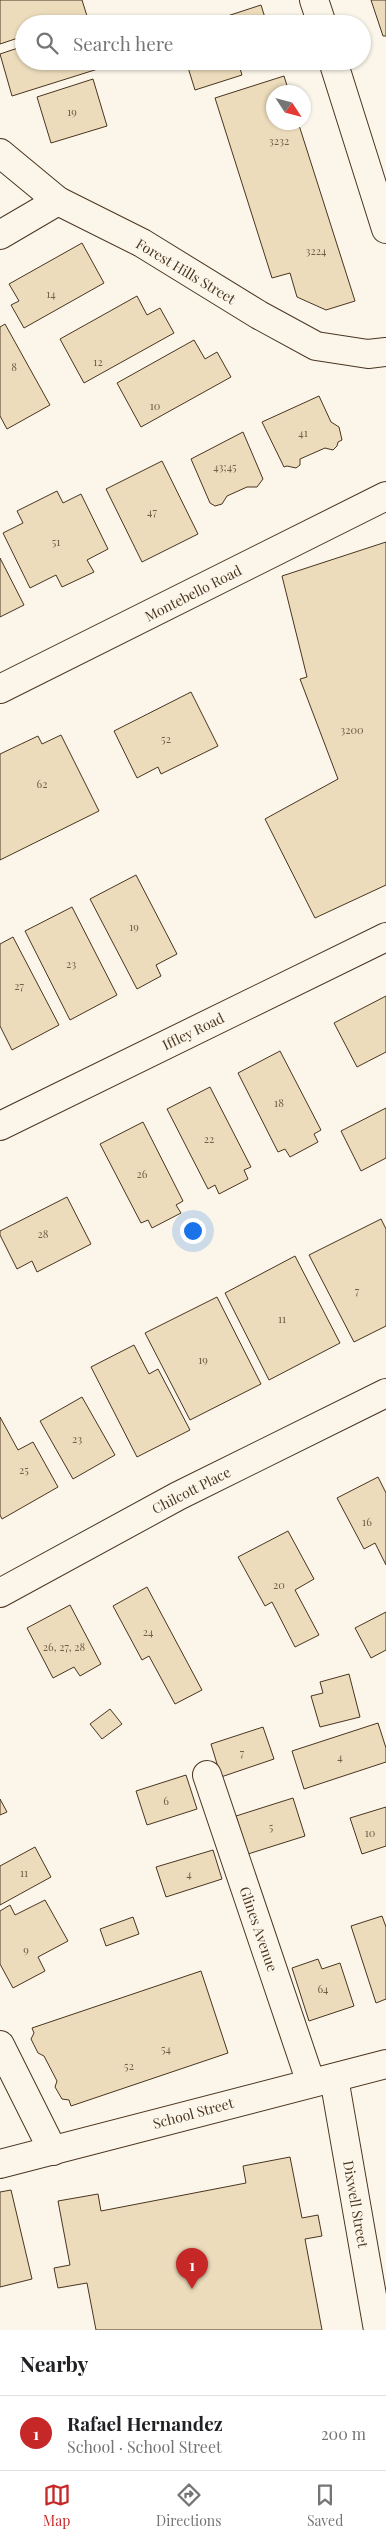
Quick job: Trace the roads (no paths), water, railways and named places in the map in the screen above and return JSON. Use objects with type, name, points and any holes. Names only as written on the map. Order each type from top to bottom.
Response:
[{"type":"street","points":[[314,0],[319,15]]},
{"type":"street","points":[[337,70],[386,229]]},
{"type":"street","name":"Forest Hills Street","points":[[0,153],[58,201],[142,243],[259,315],[316,346],[368,354],[386,352]]},
{"type":"street","points":[[0,235],[58,201]]},
{"type":"street","name":"Montebello Road","points":[[0,689],[386,496]]},
{"type":"street","name":"Iffley Road","points":[[0,1126],[386,936]]},
{"type":"street","name":"Chilcott Place","points":[[0,1593],[178,1496],[386,1393]]},
{"type":"street","name":"Glines Avenue","points":[[207,1775],[322,2080]]},
{"type":"street","points":[[0,2045],[53,2151]]},
{"type":"street","name":"School Street","points":[[0,2164],[386,2064]]},
{"type":"street","name":"Dixwell Street","points":[[322,2080],[378,2330]]},
{"type":"place","name":"Rafael Hernandez","points":[[192,2289]]}]
